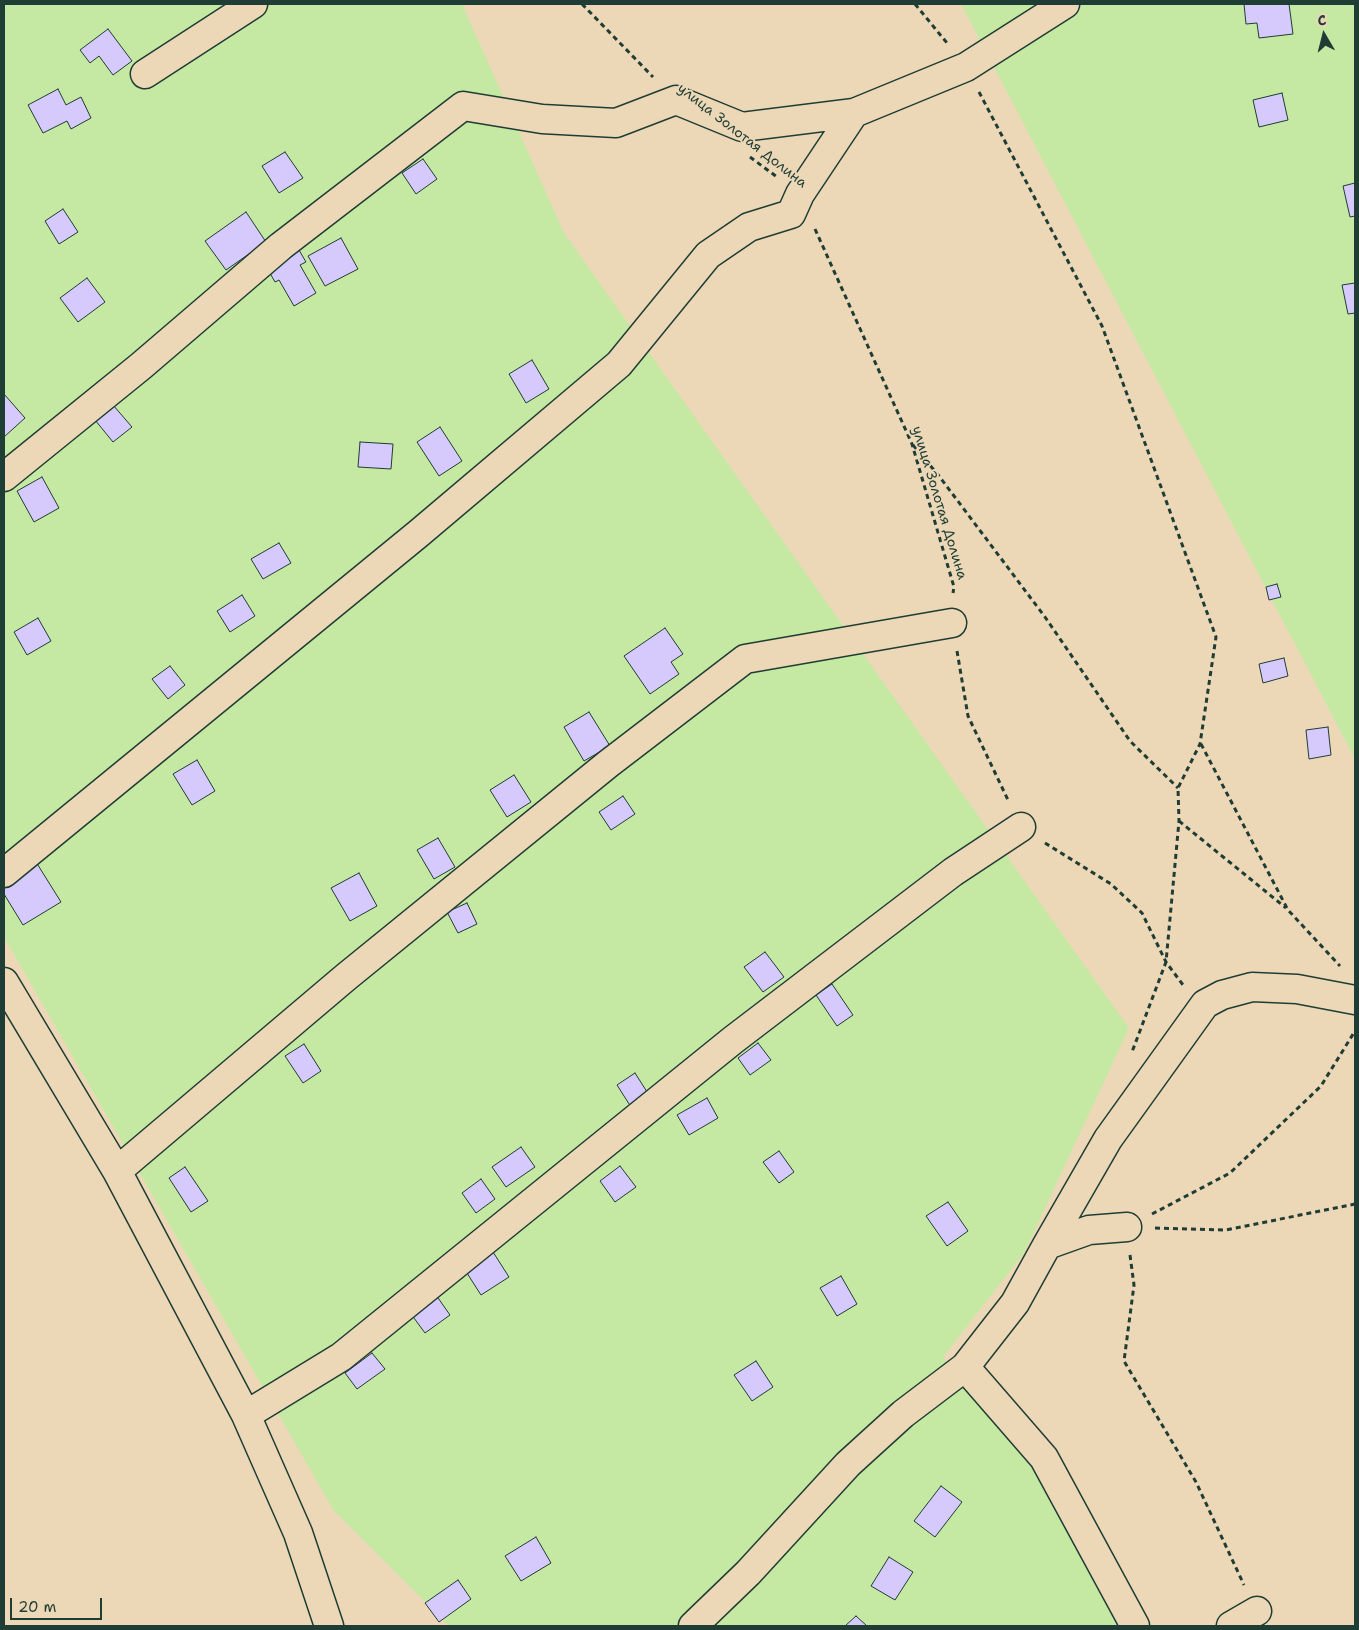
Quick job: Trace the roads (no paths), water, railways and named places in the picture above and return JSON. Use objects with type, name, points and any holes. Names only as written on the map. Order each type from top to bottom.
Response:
[{"type":"street","points":[[145,74],[253,4]]},
{"type":"street","points":[[4,477],[141,366],[281,246],[464,106],[542,119],[616,124],[676,100],[742,127],[854,113],[966,67],[1065,4]]},
{"type":"street","points":[[4,872],[418,534],[619,364],[708,254],[749,227],[791,214],[800,194],[854,113]]},
{"type":"street","points":[[117,1171],[346,977],[608,764],[745,659],[952,622]]},
{"type":"street","points":[[246,1415],[341,1357],[733,1040],[953,872],[1021,827]]},
{"type":"street","points":[[4,982],[117,1171],[246,1415],[298,1533],[330,1626]]},
{"type":"street","points":[[693,1626],[748,1573],[848,1464],[903,1414],[965,1367],[1015,1303],[1108,1139],[1205,1004],[1222,995],[1252,987],[1297,989],[1355,1000]]},
{"type":"street","points":[[1047,1245],[1089,1230],[1127,1227]]},
{"type":"street","points":[[965,1367],[1044,1458],[1135,1626]]},
{"type":"street","points":[[1231,1626],[1257,1611]]}]
